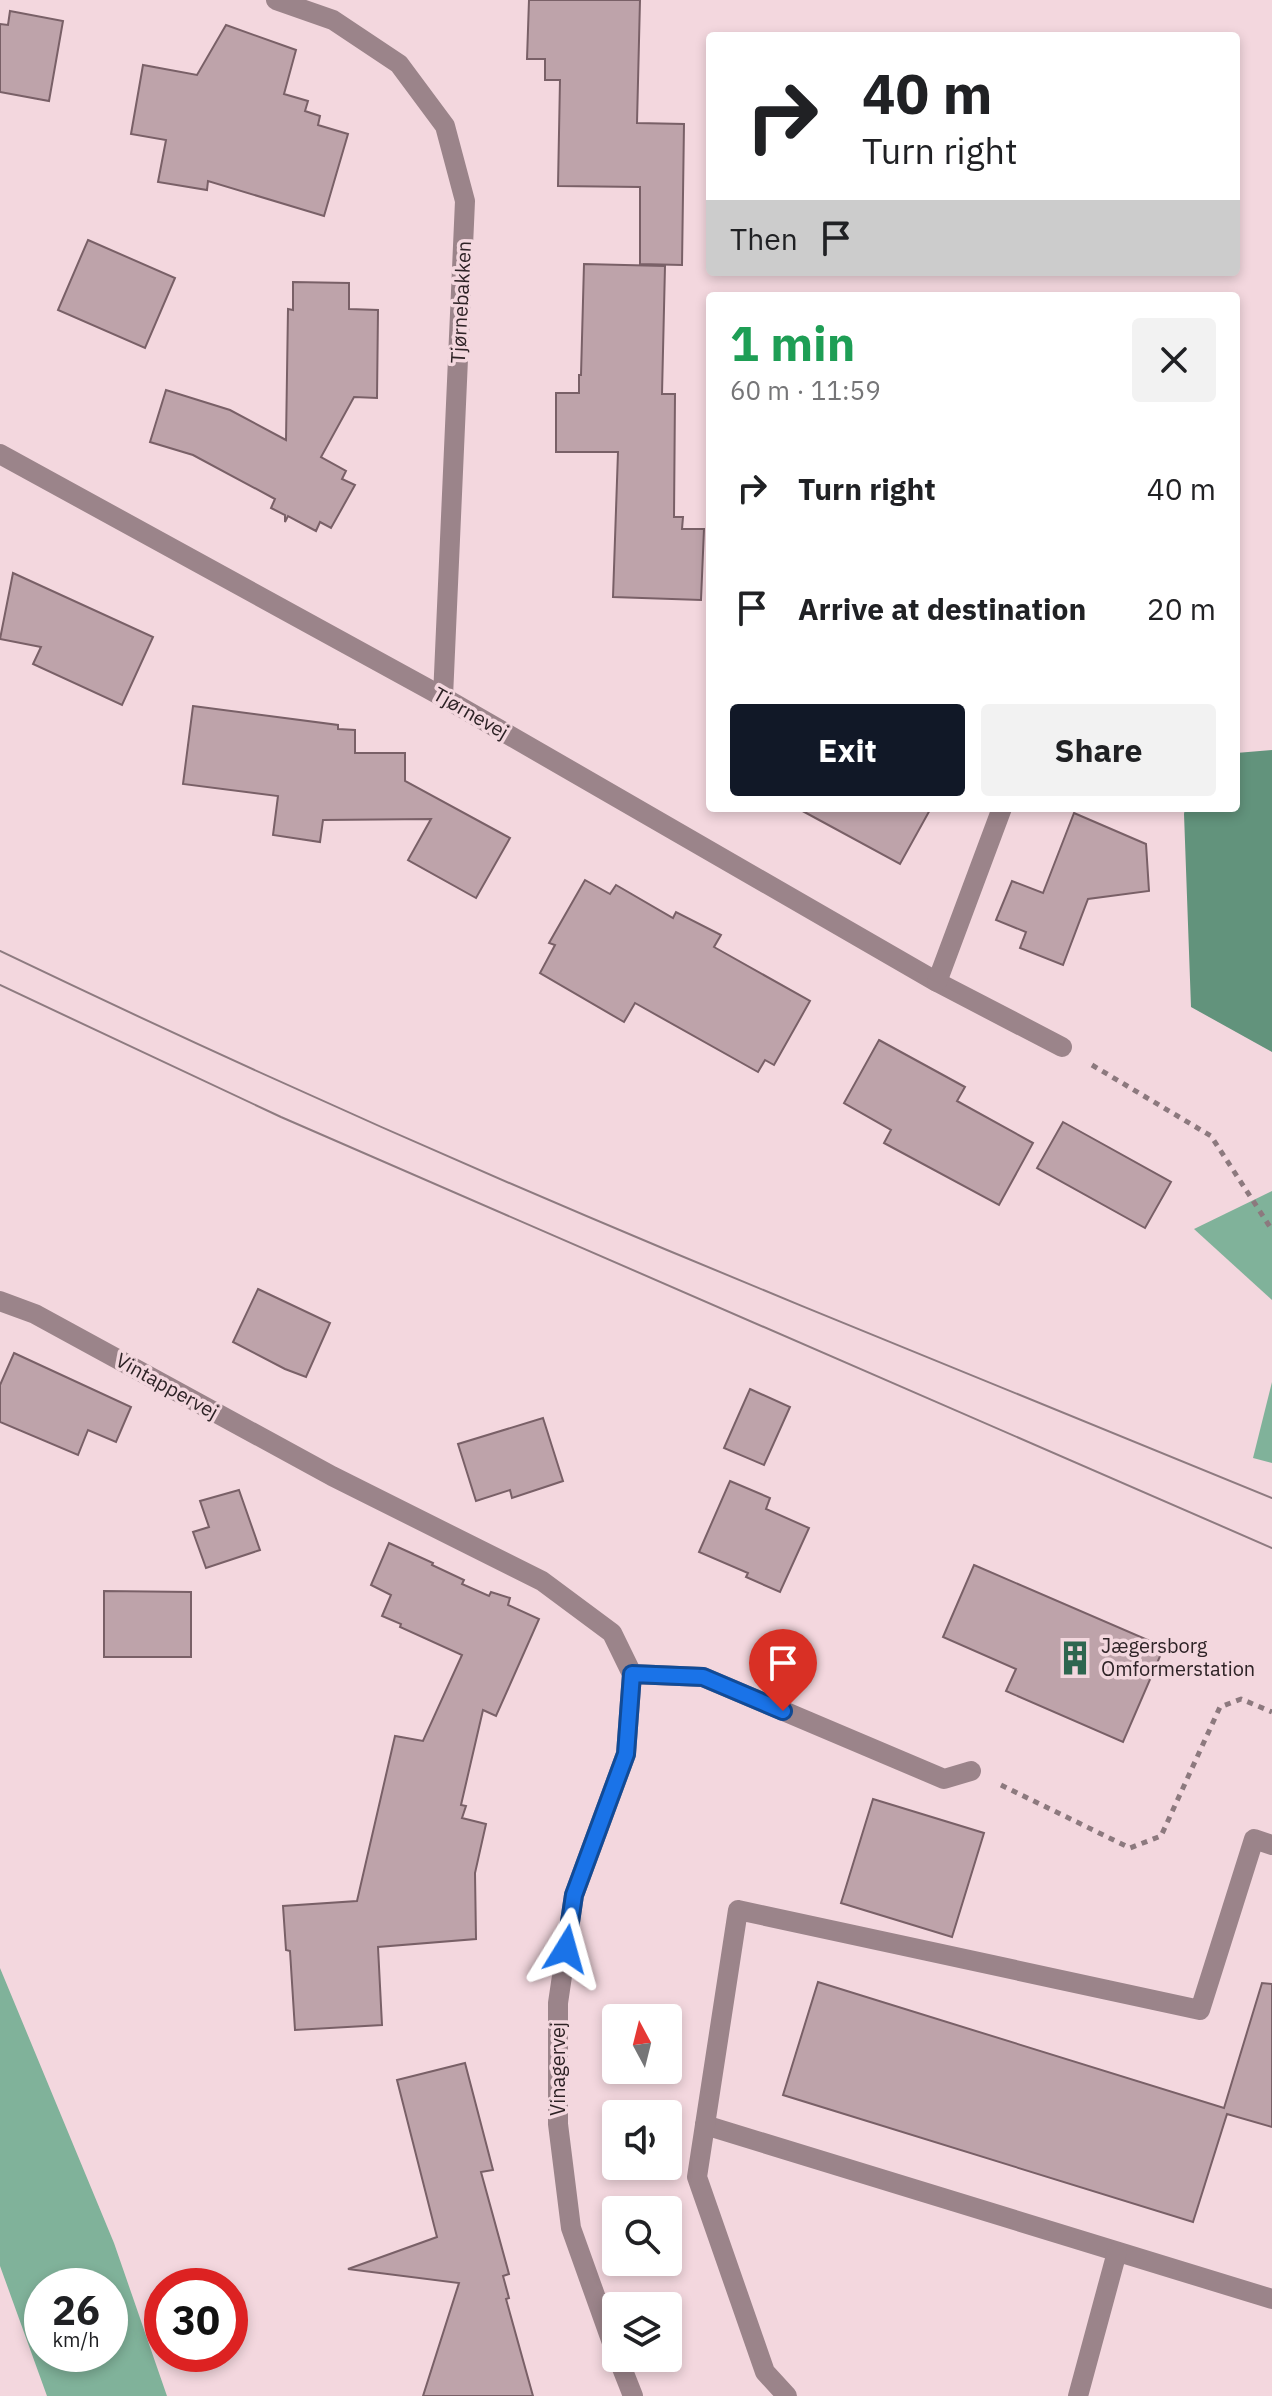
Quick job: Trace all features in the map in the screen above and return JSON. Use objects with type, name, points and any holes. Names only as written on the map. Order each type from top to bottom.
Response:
[{"type":"street","name":"Tjørnebakken","points":[[276,0],[333,20],[399,64],[445,126],[465,201],[443,697]]},
{"type":"street","name":"Tjørnevej","points":[[0,454],[443,697],[937,982],[1062,1047]]},
{"type":"street","points":[[937,982],[1001,812]]},
{"type":"street","name":"Vintappervej","points":[[0,1301],[35,1314],[332,1476],[542,1581],[612,1633],[632,1674]]},
{"type":"street","points":[[632,1674],[703,1677],[944,1779],[971,1771]]},
{"type":"street","name":"Vinagervej","points":[[602,2314],[571,2228],[558,2124],[558,2003],[574,1895],[626,1754],[632,1674]]},
{"type":"street","points":[[787,2396],[765,2372],[697,2177],[738,1910],[1200,2010],[1254,1839],[1272,1845]]},
{"type":"street","points":[[705,2125],[1272,2299]]},
{"type":"street","points":[[1078,2396],[1117,2252]]},
{"type":"street","name":"Vinagervej","points":[[623,2372],[633,2396]]},
{"type":"path","points":[[1062,1047],[1211,1136],[1272,1230]]},
{"type":"path","points":[[971,1771],[1130,1848],[1161,1836],[1220,1707],[1241,1699],[1272,1712]]},
{"type":"shaded area","points":[[1272,750],[1272,1052],[1191,1007],[1184,812],[1240,812],[1240,753]]},
{"type":"shaded area","points":[[1272,1191],[1272,1300],[1194,1229]]},
{"type":"shaded area","points":[[1272,1382],[1272,1463],[1253,1458]]},
{"type":"shaded area","points":[[0,1968],[123,2268],[24,2268],[24,2332],[0,2266]]},
{"type":"shaded area","points":[[128,2283],[144,2330],[144,2372],[159,2372],[167,2396],[47,2396],[38,2372],[128,2372]]},
{"type":"building","points":[[529,0],[640,0],[637,123],[684,124],[682,265],[640,264],[640,187],[558,186],[560,80],[545,80],[545,59],[527,59]]},
{"type":"building","points":[[10,11],[63,21],[49,101],[0,92],[0,24],[8,25]]},
{"type":"building","points":[[226,25],[296,50],[284,94],[308,101],[305,111],[320,116],[318,125],[348,134],[324,216],[208,181],[207,190],[158,182],[166,140],[131,134],[143,65],[197,75]]},
{"type":"building","points":[[88,240],[175,278],[145,348],[58,310]]},
{"type":"building","points":[[584,264],[665,266],[662,394],[675,394],[674,517],[683,517],[682,529],[704,529],[701,600],[613,597],[618,452],[556,452],[556,393],[579,393]]},
{"type":"building","points":[[293,282],[349,283],[349,309],[378,310],[377,398],[354,397],[321,457],[346,471],[342,479],[355,485],[331,528],[320,522],[316,531],[288,516],[285,522],[285,515],[271,508],[275,499],[193,455],[150,442],[166,390],[230,410],[286,440],[288,309],[293,310]]},
{"type":"building","points":[[13,573],[153,637],[122,705],[33,664],[41,647],[0,639]]},
{"type":"building","points":[[193,706],[338,725],[338,729],[355,730],[355,753],[405,753],[405,781],[510,838],[476,898],[408,860],[431,819],[323,820],[320,842],[273,835],[278,796],[183,784]]},
{"type":"building","points":[[804,812],[929,812],[900,864]]},
{"type":"building","points":[[1074,813],[1146,844],[1149,891],[1088,899],[1063,965],[1020,948],[1026,932],[996,920],[1012,881],[1043,893]]},
{"type":"building","points":[[585,880],[610,894],[616,885],[673,918],[676,912],[721,935],[714,947],[810,1001],[774,1065],[765,1060],[758,1072],[635,1003],[624,1022],[540,973],[555,945],[549,943]]},
{"type":"building","points":[[879,1040],[965,1087],[957,1101],[1033,1143],[999,1205],[884,1143],[891,1130],[844,1103]]},
{"type":"building","points":[[1063,1122],[1171,1182],[1145,1228],[1037,1168]]},
{"type":"building","points":[[258,1289],[330,1323],[306,1377],[233,1342]]},
{"type":"building","points":[[14,1353],[131,1407],[116,1442],[88,1430],[78,1455],[0,1422],[0,1385]]},
{"type":"building","points":[[750,1389],[790,1407],[764,1465],[724,1448]]},
{"type":"building","points":[[543,1418],[563,1481],[512,1498],[510,1490],[476,1501],[458,1444]]},
{"type":"building","points":[[730,1481],[770,1498],[766,1509],[809,1528],[780,1592],[746,1577],[748,1573],[699,1552]]},
{"type":"building","points":[[239,1490],[260,1550],[206,1568],[193,1532],[209,1527],[200,1501]]},
{"type":"building","points":[[389,1543],[464,1580],[462,1584],[489,1596],[491,1592],[510,1598],[508,1605],[539,1619],[496,1716],[483,1710],[461,1805],[466,1806],[462,1818],[486,1824],[475,1873],[476,1939],[378,1947],[382,2025],[295,2030],[290,1951],[286,1950],[283,1906],[357,1901],[395,1736],[423,1741],[462,1655],[382,1616],[391,1595],[371,1585]]},
{"type":"building","name":"Jægersborg Omformerstation","points":[[974,1565],[1164,1647],[1123,1742],[1006,1691],[1016,1669],[943,1637]]},
{"type":"building","points":[[104,1591],[191,1592],[191,1657],[104,1657]]},
{"type":"building","points":[[873,1799],[984,1833],[952,1937],[841,1903]]},
{"type":"building","points":[[818,1982],[1224,2108],[1262,1983],[1272,1984],[1272,2127],[1227,2114],[1193,2222],[783,2095]]},
{"type":"building","points":[[465,2063],[493,2170],[481,2172],[509,2274],[503,2276],[509,2298],[506,2299],[533,2396],[423,2396],[459,2283],[348,2269],[437,2237],[397,2080]]},
{"type":"tram line","points":[[0,951],[248,1067],[499,1178],[1272,1498]]},
{"type":"tram line","points":[[0,985],[281,1117],[1272,1548]]},
{"type":"place","name":"Jægersborg Omformerstation","points":[[1075,1658]]},
{"type":"route","points":[[566,1949],[574,1895],[626,1754],[632,1674],[703,1677],[783,1711]]}]
